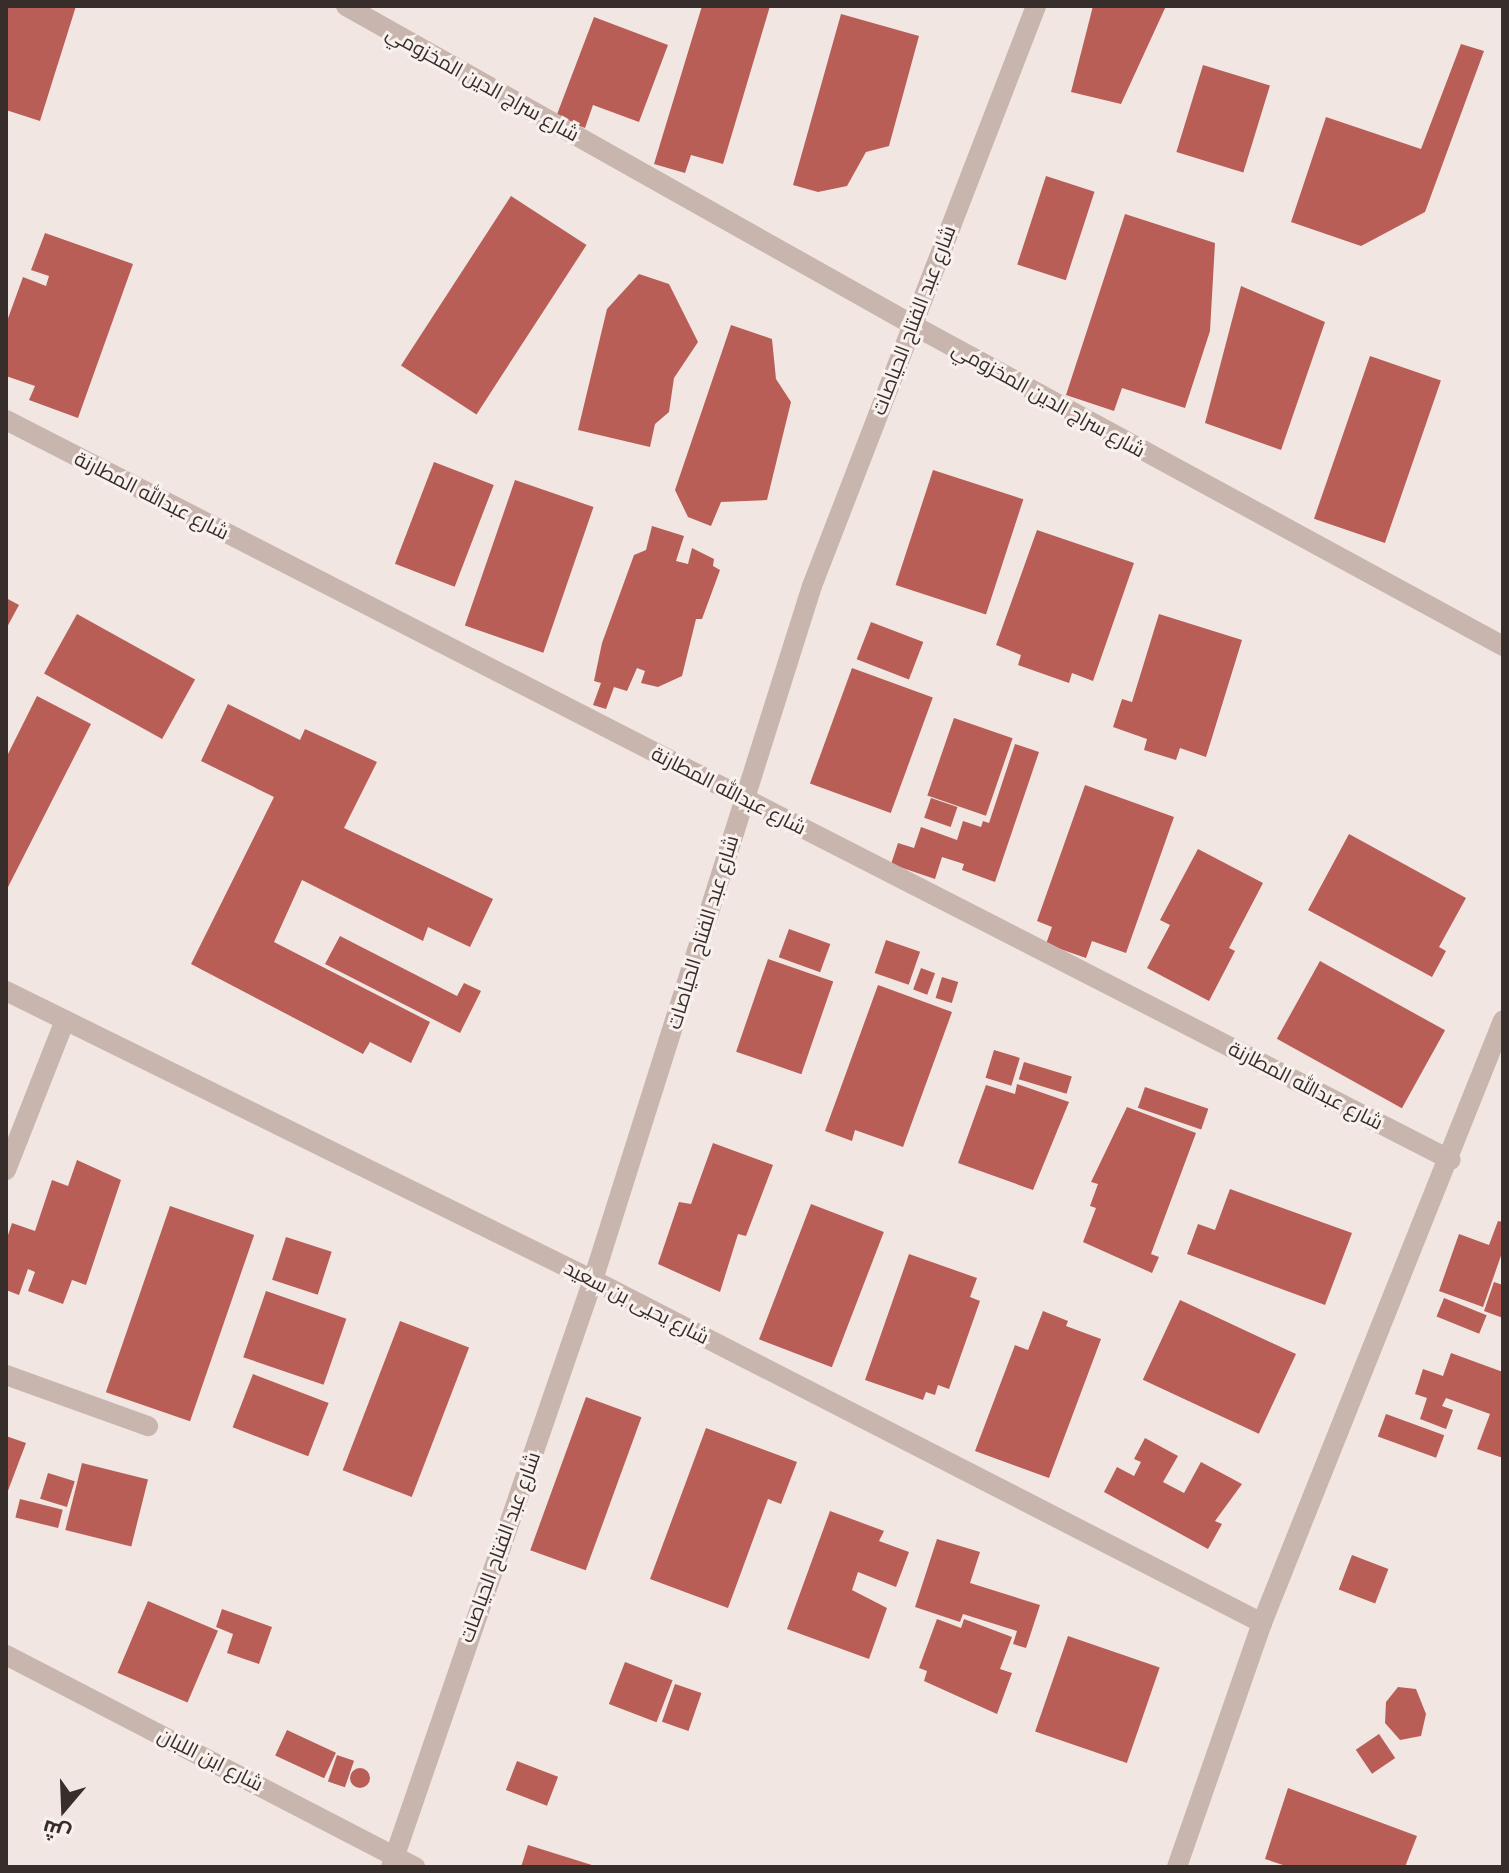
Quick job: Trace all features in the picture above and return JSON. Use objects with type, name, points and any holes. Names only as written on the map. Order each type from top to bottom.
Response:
[{"type":"street","name":"شارع سراج الدين المخزومي","points":[[346,6],[911,324],[1503,646]]},
{"type":"street","name":"شارع عبد الفتاح الحياصات","points":[[394,1860],[445,1699],[593,1280],[812,586],[1036,6]]},
{"type":"street","name":"شارع عبدالله المطارنة","points":[[6,420],[1451,1160]]},
{"type":"street","name":"شارع يحيى بن سعيد","points":[[6,991],[593,1280],[1262,1623]]},
{"type":"street","points":[[6,1170],[65,1020]]},
{"type":"street","points":[[1177,1867],[1262,1623],[1451,1160],[1503,1020]]},
{"type":"street","points":[[6,1375],[148,1426]]},
{"type":"street","name":"شارع ابن اللبان","points":[[6,1655],[394,1860],[415,1867]]},
{"type":"building","points":[[7,6],[76,6],[40,121],[6,110]]},
{"type":"building","points":[[702,6],[770,6],[723,164],[691,155],[685,173],[654,164]]},
{"type":"building","points":[[1093,6],[1166,6],[1121,104],[1071,92]]},
{"type":"building","points":[[841,14],[919,36],[889,146],[866,152],[847,186],[818,192],[793,185]]},
{"type":"building","points":[[594,17],[668,45],[639,122],[593,105],[585,128],[556,117]]},
{"type":"building","points":[[1461,44],[1484,51],[1425,212],[1361,246],[1291,222],[1326,117],[1421,149]]},
{"type":"building","points":[[1203,65],[1270,85],[1243,172],[1176,152]]},
{"type":"building","points":[[1046,176],[1095,192],[1066,280],[1017,264]]},
{"type":"building","points":[[511,196],[586,245],[476,414],[401,365]]},
{"type":"building","points":[[1125,214],[1215,243],[1210,331],[1185,408],[1122,388],[1114,411],[1066,395]]},
{"type":"building","points":[[45,233],[133,264],[78,418],[29,400],[35,386],[6,376],[6,324],[23,277],[46,286],[49,276],[31,270]]},
{"type":"building","points":[[639,274],[669,284],[698,342],[674,378],[669,412],[655,424],[650,447],[578,430],[607,309]]},
{"type":"building","points":[[1241,286],[1325,322],[1281,450],[1205,423]]},
{"type":"building","points":[[731,325],[772,339],[776,379],[791,402],[767,500],[721,502],[711,526],[688,517],[675,490]]},
{"type":"building","points":[[1370,356],[1441,380],[1385,543],[1314,519]]},
{"type":"building","points":[[434,462],[494,485],[455,587],[395,564]]},
{"type":"building","points":[[933,470],[1023,499],[986,614],[896,585]]},
{"type":"building","points":[[515,480],[593,507],[543,653],[465,626]]},
{"type":"building","points":[[652,526],[684,536],[676,561],[688,564],[692,548],[714,559],[713,566],[720,570],[702,619],[696,619],[682,676],[658,687],[641,683],[645,671],[637,668],[627,691],[614,687],[606,709],[593,705],[601,683],[594,681],[602,643],[634,555],[646,550]]},
{"type":"building","points":[[1037,530],[1134,563],[1093,681],[1072,673],[1069,683],[1018,665],[1021,655],[996,645]]},
{"type":"building","points":[[6,598],[19,605],[6,629]]},
{"type":"building","points":[[77,614],[195,679],[162,739],[44,673]]},
{"type":"building","points":[[1159,614],[1242,640],[1206,757],[1180,748],[1176,760],[1144,750],[1147,739],[1113,727],[1122,699],[1132,702]]},
{"type":"building","points":[[871,622],[923,642],[909,679],[857,659]]},
{"type":"building","points":[[852,668],[933,697],[891,813],[810,784]]},
{"type":"building","points":[[37,696],[91,724],[6,891],[6,758]]},
{"type":"building","points":[[228,704],[300,740],[305,729],[377,762],[344,828],[493,899],[470,947],[428,927],[423,941],[302,880],[274,942],[430,1022],[411,1063],[370,1042],[363,1054],[191,964],[274,797],[201,761]]},
{"type":"building","points":[[954,718],[1013,738],[986,816],[927,796]]},
{"type":"building","points":[[1015,744],[1039,752],[995,882],[962,870],[964,864],[942,857],[935,879],[891,864],[898,843],[914,848],[921,827],[957,840],[963,821],[981,827],[983,821],[989,823]]},
{"type":"building","points":[[1085,785],[1174,817],[1126,953],[1092,941],[1086,958],[1046,944],[1052,927],[1037,921]]},
{"type":"building","points":[[931,798],[957,807],[951,827],[924,818]]},
{"type":"building","points":[[1349,834],[1466,898],[1439,947],[1446,951],[1432,977],[1308,910]]},
{"type":"building","points":[[1198,849],[1263,883],[1229,948],[1235,951],[1209,1001],[1147,968],[1170,925],[1160,920]]},
{"type":"building","points":[[789,929],[830,944],[820,972],[779,957]]},
{"type":"building","points":[[340,936],[457,996],[464,983],[481,991],[460,1033],[325,964]]},
{"type":"building","points":[[886,940],[920,952],[909,985],[875,973]]},
{"type":"building","points":[[768,959],[833,981],[801,1074],[736,1052]]},
{"type":"building","points":[[1320,961],[1445,1030],[1402,1108],[1277,1039]]},
{"type":"building","points":[[921,968],[935,973],[927,995],[913,990]]},
{"type":"building","points":[[942,977],[958,982],[952,1003],[936,998]]},
{"type":"building","points":[[878,985],[952,1012],[903,1147],[855,1130],[852,1141],[825,1131]]},
{"type":"building","points":[[994,1050],[1020,1058],[1011,1086],[986,1078]]},
{"type":"building","points":[[1024,1062],[1072,1077],[1067,1094],[1019,1079]]},
{"type":"building","points":[[1017,1084],[1069,1102],[1033,1190],[958,1163],[986,1085],[1015,1094]]},
{"type":"building","points":[[1145,1087],[1208,1109],[1201,1130],[1138,1108]]},
{"type":"building","points":[[1127,1107],[1196,1133],[1151,1254],[1159,1257],[1152,1273],[1083,1242],[1096,1208],[1090,1206],[1098,1184],[1091,1182]]},
{"type":"building","points":[[713,1143],[773,1165],[746,1236],[738,1234],[720,1292],[658,1264],[679,1202],[691,1204]]},
{"type":"building","points":[[77,1160],[121,1180],[86,1285],[72,1280],[63,1304],[28,1291],[35,1272],[28,1269],[19,1295],[6,1290],[6,1241],[12,1223],[35,1231],[52,1180],[68,1186]]},
{"type":"building","points":[[1230,1189],[1352,1233],[1325,1305],[1187,1254],[1198,1224],[1215,1230]]},
{"type":"building","points":[[811,1204],[884,1232],[832,1367],[759,1339]]},
{"type":"building","points":[[170,1206],[254,1235],[190,1421],[106,1392]]},
{"type":"building","points":[[1498,1221],[1503,1222],[1503,1250],[1483,1307],[1439,1291],[1459,1234],[1489,1245]]},
{"type":"building","points":[[286,1237],[332,1252],[318,1295],[272,1280]]},
{"type":"building","points":[[909,1254],[977,1278],[970,1297],[980,1301],[949,1389],[938,1385],[935,1395],[926,1392],[923,1400],[865,1380]]},
{"type":"building","points":[[1494,1282],[1503,1285],[1503,1318],[1484,1311]]},
{"type":"building","points":[[266,1291],[346,1319],[324,1385],[243,1357]]},
{"type":"building","points":[[1444,1298],[1487,1315],[1479,1334],[1437,1317]]},
{"type":"building","points":[[1180,1300],[1296,1354],[1259,1434],[1143,1380]]},
{"type":"building","points":[[1043,1311],[1068,1321],[1066,1326],[1101,1339],[1049,1478],[975,1451],[1015,1345],[1028,1350]]},
{"type":"building","points":[[400,1321],[469,1348],[412,1497],[343,1470]]},
{"type":"building","points":[[1451,1353],[1503,1372],[1503,1458],[1477,1449],[1490,1414],[1446,1398],[1442,1406],[1453,1410],[1446,1429],[1420,1419],[1427,1398],[1415,1394],[1423,1369],[1443,1376]]},
{"type":"building","points":[[253,1374],[329,1403],[308,1456],[233,1427]]},
{"type":"building","points":[[586,1397],[641,1417],[586,1570],[530,1550]]},
{"type":"building","points":[[1386,1414],[1444,1435],[1436,1458],[1378,1437]]},
{"type":"building","points":[[706,1428],[797,1462],[781,1504],[768,1499],[728,1608],[650,1579]]},
{"type":"building","points":[[6,1436],[26,1443],[6,1496]]},
{"type":"building","points":[[1145,1438],[1178,1456],[1163,1482],[1184,1493],[1201,1462],[1242,1484],[1215,1521],[1222,1524],[1208,1549],[1104,1492],[1117,1467],[1134,1476],[1141,1462],[1134,1459]]},
{"type":"building","points":[[82,1463],[148,1479],[131,1546],[65,1530]]},
{"type":"building","points":[[48,1473],[75,1481],[67,1507],[40,1499]]},
{"type":"building","points":[[20,1499],[63,1510],[58,1528],[15,1517]]},
{"type":"building","points":[[830,1511],[884,1531],[879,1541],[909,1552],[896,1587],[858,1572],[852,1590],[887,1608],[869,1659],[787,1629]]},
{"type":"building","points":[[937,1539],[980,1552],[970,1583],[1040,1605],[1026,1648],[1013,1644],[1017,1631],[963,1614],[960,1622],[915,1607]]},
{"type":"building","points":[[1352,1555],[1388,1569],[1375,1604],[1339,1590]]},
{"type":"building","points":[[148,1601],[218,1631],[187,1702],[118,1673]]},
{"type":"building","points":[[222,1609],[272,1627],[259,1664],[227,1653],[233,1634],[216,1627]]},
{"type":"building","points":[[937,1619],[961,1628],[964,1619],[1012,1637],[1000,1669],[1012,1673],[997,1714],[924,1681],[927,1671],[919,1668]]},
{"type":"building","points":[[1068,1636],[1160,1668],[1127,1763],[1035,1731]]},
{"type":"building","points":[[625,1662],[673,1680],[656,1722],[609,1704]]},
{"type":"building","points":[[675,1684],[701,1693],[688,1731],[662,1722]]},
{"type":"building","points":[[1398,1687],[1416,1689],[1426,1714],[1421,1736],[1400,1740],[1385,1723],[1386,1702]]},
{"type":"building","points":[[287,1730],[336,1753],[324,1778],[275,1755]]},
{"type":"building","points":[[1379,1734],[1395,1758],[1372,1774],[1356,1750]]},
{"type":"building","points":[[337,1755],[354,1761],[345,1787],[328,1781]]},
{"type":"building","points":[[517,1761],[558,1777],[547,1806],[506,1790]]},
{"type":"building","points":[[360,1768],[367,1771],[370,1778],[367,1785],[360,1788],[353,1785],[350,1778],[353,1771]]},
{"type":"building","points":[[1288,1788],[1417,1836],[1405,1867],[1289,1867],[1265,1859]]},
{"type":"building","points":[[528,1845],[595,1866],[521,1867]]}]
